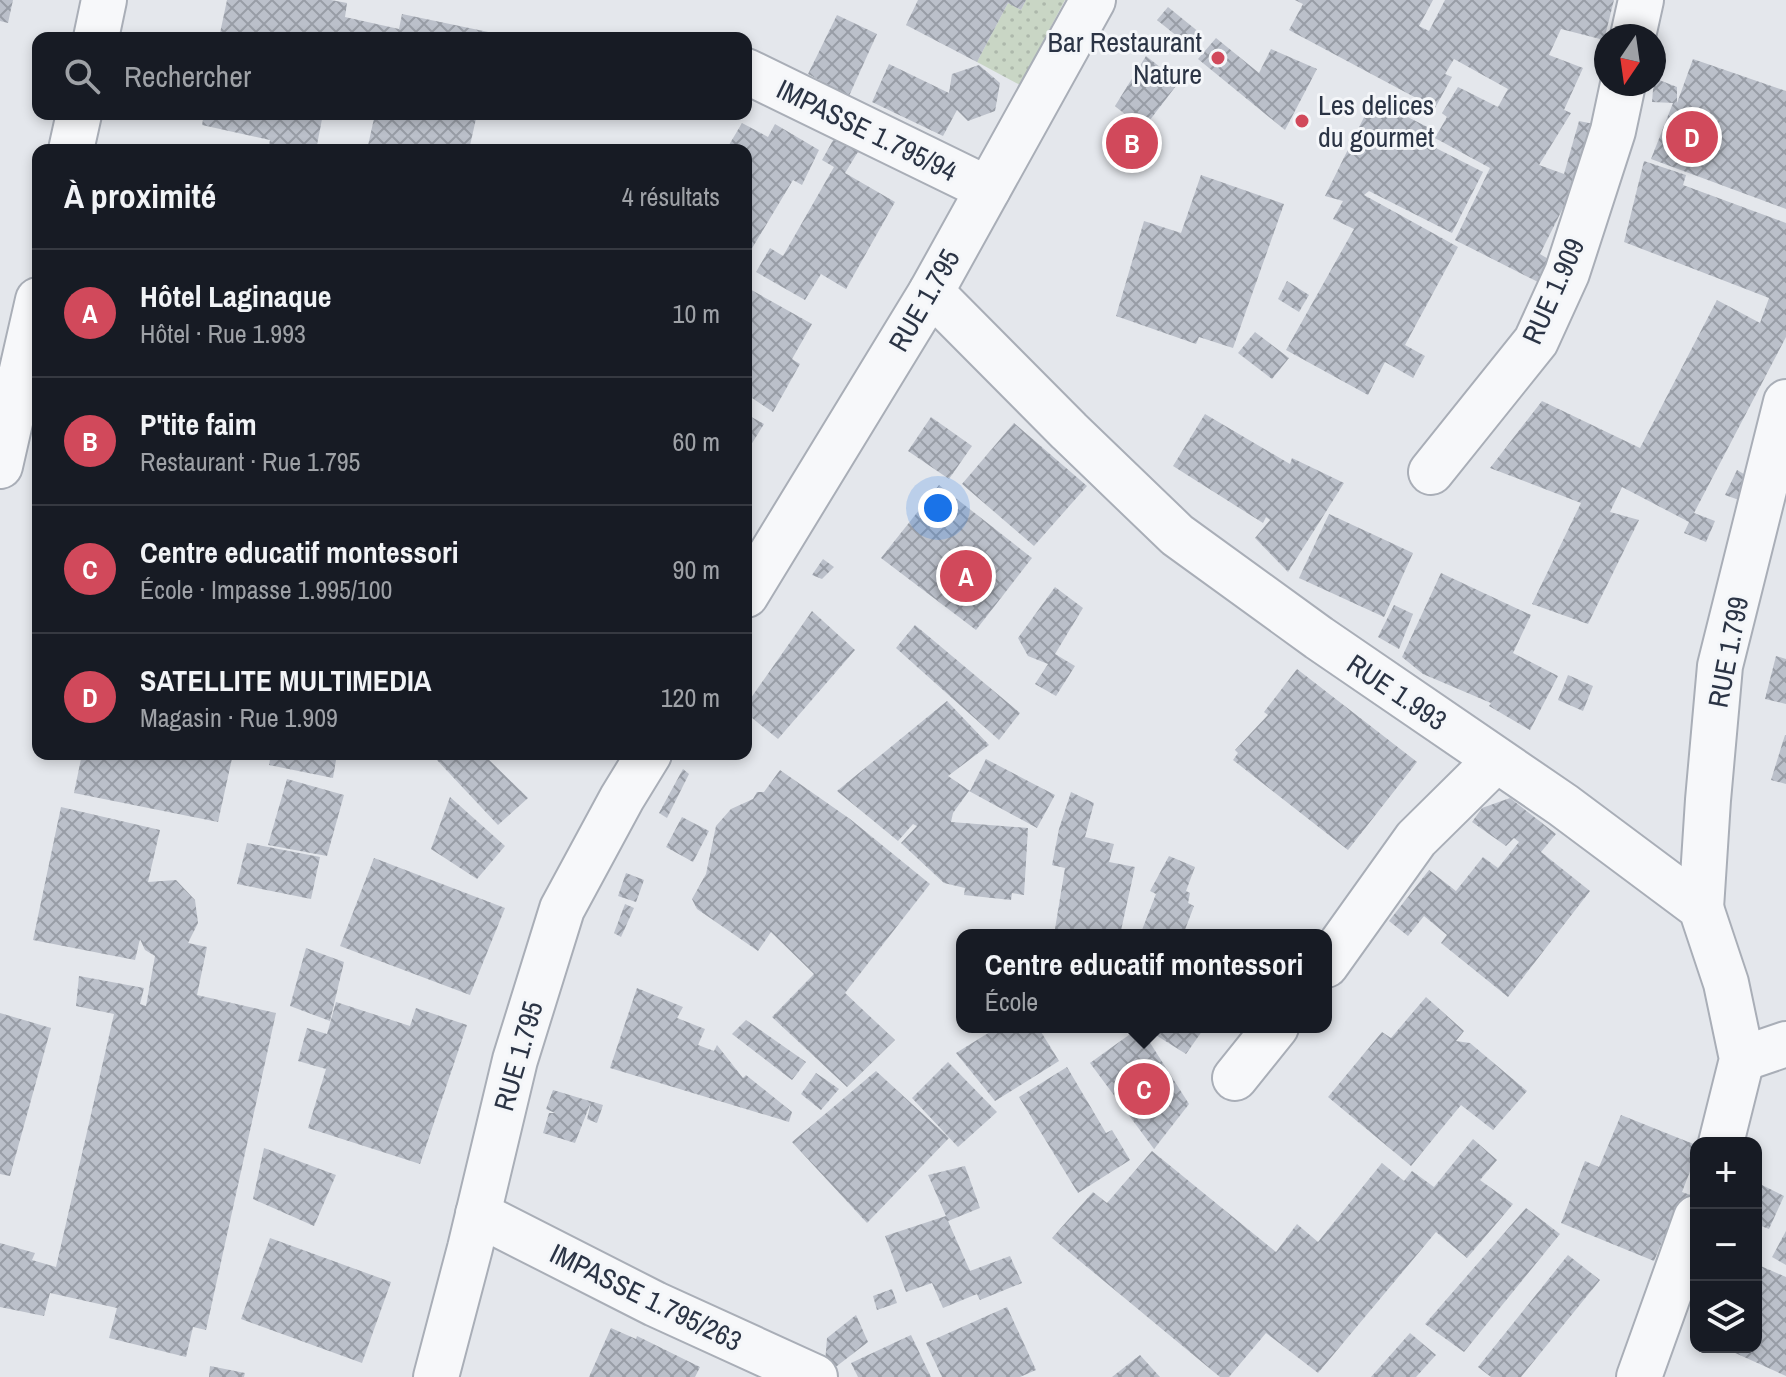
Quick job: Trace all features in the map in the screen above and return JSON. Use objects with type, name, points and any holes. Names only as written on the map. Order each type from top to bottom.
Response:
[{"type":"street","points":[[97,32],[104,0]]},
{"type":"street","name":"RUE 1.795","points":[[752,585],[931,292],[1093,0]]},
{"type":"street","points":[[1636,24],[1641,0]]},
{"type":"street","name":"IMPASSE 1.795/94","points":[[752,74],[988,189]]},
{"type":"street","name":"RUE 1.909","points":[[1431,472],[1536,341],[1567,273],[1613,131],[1620,96]]},
{"type":"street","points":[[72,144],[78,120]]},
{"type":"street","name":"RUE 1.993","points":[[931,292],[1177,535],[1319,638],[1563,805],[1701,908]]},
{"type":"street","points":[[0,466],[32,326]]},
{"type":"street","name":"RUE 1.799","points":[[1701,908],[1720,666],[1786,402]]},
{"type":"street","name":"RUE 1.795","points":[[436,1377],[515,1060],[562,909],[645,760]]},
{"type":"street","points":[[1332,957],[1416,839],[1496,760]]},
{"type":"street","points":[[1701,908],[1726,983],[1742,1059],[1722,1137]]},
{"type":"street","points":[[1235,1078],[1271,1033]]},
{"type":"street","points":[[1742,1059],[1786,1044]]},
{"type":"street","name":"IMPASSE 1.795/263","points":[[478,1214],[655,1304],[815,1377]]},
{"type":"street","points":[[1639,1377],[1690,1235]]},
{"type":"green space","points":[[1026,0],[1065,0],[1020,85],[977,62],[1008,3],[1021,10]]},
{"type":"building","points":[[0,0],[13,0],[8,23],[0,21]]},
{"type":"building","points":[[227,0],[331,0],[347,3],[345,17],[399,29],[402,14],[488,32],[220,32]]},
{"type":"building","points":[[918,0],[1026,0],[1021,10],[1008,3],[977,62],[906,25]]},
{"type":"building","points":[[1295,0],[1433,0],[1419,26],[1429,31],[1445,0],[1614,0],[1608,24],[1594,24],[1594,37],[1561,29],[1549,55],[1583,68],[1564,110],[1571,113],[1539,165],[1564,174],[1579,121],[1599,125],[1572,190],[1540,254],[1550,260],[1538,282],[1455,240],[1490,168],[1435,138],[1447,117],[1442,113],[1458,87],[1498,107],[1508,89],[1454,59],[1445,74],[1452,77],[1435,108],[1289,30],[1303,4]]},
{"type":"building","points":[[1168,7],[1200,33],[1188,45],[1157,20]]},
{"type":"building","points":[[837,15],[877,34],[849,96],[808,74]]},
{"type":"building","points":[[1216,38],[1259,73],[1271,49],[1317,69],[1285,130],[1198,59]]},
{"type":"building","points":[[1146,56],[1179,82],[1143,129],[1115,106]]},
{"type":"building","points":[[1693,59],[1786,91],[1786,209],[1651,159],[1673,103],[1652,102],[1652,96],[1666,96],[1666,83],[1677,87],[1677,103]]},
{"type":"building","points":[[889,64],[949,93],[952,74],[979,65],[1000,83],[995,111],[968,121],[957,110],[943,136],[872,102]]},
{"type":"building","points":[[1373,99],[1433,130],[1426,143],[1483,172],[1452,233],[1369,191],[1364,195],[1458,247],[1405,345],[1425,356],[1413,378],[1385,362],[1368,395],[1286,350],[1354,229],[1333,219],[1343,201],[1325,196]]},
{"type":"building","points":[[203,120],[322,120],[317,144],[269,144],[270,140],[202,125]]},
{"type":"building","points":[[374,120],[476,120],[470,144],[368,144]]},
{"type":"building","points":[[742,123],[768,137],[775,124],[819,150],[802,185],[793,180],[752,248],[752,144],[730,144]]},
{"type":"building","points":[[836,135],[861,147],[845,173],[895,202],[846,289],[821,274],[805,300],[756,272],[770,248],[783,256],[834,167],[822,160]]},
{"type":"building","points":[[1644,161],[1686,175],[1683,185],[1786,223],[1786,337],[1694,513],[1715,521],[1706,542],[1684,533],[1689,522],[1622,487],[1610,512],[1639,520],[1588,624],[1532,604],[1581,503],[1490,468],[1542,401],[1640,448],[1717,300],[1760,323],[1769,298],[1624,242]]},
{"type":"building","points":[[1201,175],[1284,204],[1233,348],[1199,337],[1196,344],[1116,316],[1144,221],[1181,233]]},
{"type":"building","points":[[1287,281],[1309,295],[1299,312],[1278,299]]},
{"type":"building","points":[[752,290],[812,324],[792,359],[800,364],[773,412],[752,398]]},
{"type":"building","points":[[1255,332],[1289,358],[1272,379],[1238,353]]},
{"type":"building","points":[[1205,414],[1290,464],[1292,458],[1344,483],[1288,572],[1255,538],[1270,520],[1266,517],[1263,523],[1173,466]]},
{"type":"building","points":[[752,417],[764,424],[752,443]]},
{"type":"building","points":[[931,417],[972,446],[949,479],[908,451]]},
{"type":"building","points":[[1014,423],[1087,486],[1034,546],[962,484]]},
{"type":"building","points":[[1737,470],[1749,477],[1739,500],[1725,495]]},
{"type":"building","points":[[939,485],[1032,558],[976,630],[881,558]]},
{"type":"building","points":[[1329,514],[1413,553],[1384,617],[1299,578]]},
{"type":"building","points":[[823,559],[834,567],[822,579],[812,575]]},
{"type":"building","points":[[1441,573],[1531,615],[1513,653],[1558,676],[1530,730],[1489,706],[1491,703],[1423,674],[1402,657]]},
{"type":"building","points":[[1055,587],[1083,608],[1055,654],[1075,666],[1056,696],[1035,684],[1048,664],[1028,656],[1018,638]]},
{"type":"building","points":[[1394,605],[1413,614],[1399,649],[1378,637]]},
{"type":"building","points":[[812,611],[855,650],[778,739],[752,718],[752,696]]},
{"type":"building","points":[[915,625],[1020,713],[999,740],[896,648]]},
{"type":"building","points":[[1776,656],[1786,659],[1786,704],[1765,699]]},
{"type":"building","points":[[1297,669],[1417,762],[1348,850],[1233,760],[1238,753],[1235,750],[1268,715],[1264,712]]},
{"type":"building","points":[[1568,675],[1593,686],[1583,711],[1558,700]]},
{"type":"building","points":[[947,701],[989,745],[948,776],[970,791],[986,759],[1055,795],[1037,828],[969,791],[953,813],[951,822],[1028,828],[1024,895],[1012,893],[1011,900],[964,895],[965,888],[944,883],[901,843],[917,826],[913,824],[898,841],[837,791]]},
{"type":"building","points":[[1786,735],[1786,784],[1771,780]]},
{"type":"building","points":[[81,760],[232,760],[218,822],[74,793]]},
{"type":"building","points":[[270,760],[336,760],[333,778],[269,765]]},
{"type":"building","points":[[437,760],[489,760],[528,798],[498,825]]},
{"type":"building","points":[[683,769],[689,774],[667,818],[659,813]]},
{"type":"building","points":[[780,770],[850,819],[930,884],[845,993],[895,1040],[847,1087],[772,1017],[814,974],[771,932],[758,951],[697,909],[692,899],[706,874],[716,826],[731,809],[753,799],[757,792],[764,792]]},
{"type":"building","points":[[287,779],[344,795],[327,856],[268,845]]},
{"type":"building","points":[[1071,792],[1094,803],[1085,837],[1114,844],[1109,862],[1135,867],[1121,929],[1055,929],[1065,868],[1052,865]]},
{"type":"building","points":[[450,797],[505,846],[477,879],[431,849]]},
{"type":"building","points":[[1510,798],[1556,834],[1541,852],[1590,891],[1508,997],[1441,943],[1447,935],[1424,916],[1408,936],[1389,921],[1429,870],[1456,891],[1483,857],[1498,868],[1519,842],[1514,838],[1506,846],[1472,822],[1482,808]]},
{"type":"building","points":[[61,807],[160,830],[148,882],[176,880],[195,900],[198,923],[188,943],[207,947],[197,995],[276,1013],[206,1330],[193,1327],[186,1357],[109,1338],[117,1308],[50,1293],[44,1316],[0,1307],[0,1243],[35,1253],[32,1260],[56,1267],[114,1014],[76,1006],[79,976],[144,988],[140,1004],[146,1006],[155,956],[145,950],[140,939],[135,960],[33,940]]},
{"type":"building","points":[[682,817],[709,831],[693,862],[666,847]]},
{"type":"building","points":[[247,843],[320,857],[311,899],[237,884]]},
{"type":"building","points":[[1169,856],[1195,867],[1186,891],[1190,893],[1188,903],[1194,906],[1185,929],[1142,929],[1156,894],[1150,891]]},
{"type":"building","points":[[374,858],[505,908],[470,995],[340,946]]},
{"type":"building","points":[[626,873],[644,880],[636,902],[618,896]]},
{"type":"building","points":[[625,904],[634,908],[621,937],[614,933]]},
{"type":"building","points":[[306,948],[344,962],[330,1021],[290,1006]]},
{"type":"building","points":[[637,988],[683,1007],[677,1018],[705,1029],[698,1045],[714,1051],[717,1045],[743,1078],[746,1075],[792,1112],[789,1122],[610,1068]]},
{"type":"building","points":[[1426,997],[1464,1031],[1456,1041],[1470,1043],[1527,1091],[1493,1130],[1461,1105],[1411,1166],[1328,1097],[1382,1032],[1391,1038]]},
{"type":"building","points":[[336,1002],[410,1026],[416,1008],[467,1025],[420,1164],[308,1128],[326,1069],[298,1061],[307,1028],[327,1034]]},
{"type":"building","points":[[0,1013],[51,1028],[10,1176],[0,1174]]},
{"type":"building","points":[[746,1020],[806,1062],[792,1080],[732,1034]]},
{"type":"building","points":[[988,1033],[1042,1033],[1059,1061],[995,1101],[956,1053]]},
{"type":"building","points":[[1132,1033],[1144,1033],[1189,1104],[1154,1149],[1090,1063]]},
{"type":"building","points":[[1153,1033],[1201,1033],[1186,1054]]},
{"type":"building","points":[[948,1062],[997,1112],[958,1147],[912,1098]]},
{"type":"building","points":[[1067,1067],[1106,1133],[1112,1130],[1130,1160],[1078,1193],[1019,1097]]},
{"type":"building","points":[[876,1071],[949,1138],[867,1223],[792,1142]]},
{"type":"building","points":[[816,1073],[839,1089],[821,1110],[801,1094]]},
{"type":"building","points":[[553,1090],[603,1105],[597,1123],[587,1119],[591,1102],[575,1143],[543,1133],[549,1113],[555,1113],[546,1109]]},
{"type":"building","points":[[1621,1115],[1690,1143],[1690,1171],[1682,1192],[1690,1195],[1690,1214],[1675,1208],[1671,1219],[1685,1225],[1681,1236],[1667,1230],[1654,1261],[1561,1223],[1585,1161],[1599,1167]]},
{"type":"building","points":[[1473,1139],[1497,1160],[1480,1180],[1513,1204],[1467,1258],[1436,1232],[1318,1373],[1266,1333],[1229,1377],[1220,1377],[1052,1238],[1093,1192],[1107,1203],[1152,1151],[1276,1252],[1297,1224],[1318,1242],[1382,1163],[1404,1181],[1412,1171],[1434,1187]]},
{"type":"building","points":[[264,1148],[336,1175],[314,1226],[253,1199]]},
{"type":"building","points":[[965,1166],[980,1208],[948,1221],[970,1271],[1010,1256],[1022,1283],[980,1300],[977,1294],[943,1308],[932,1283],[906,1292],[885,1236],[946,1216],[928,1175]]},
{"type":"building","points":[[1762,1185],[1784,1196],[1769,1229],[1762,1226]]},
{"type":"building","points":[[1526,1208],[1560,1234],[1464,1352],[1425,1324]]},
{"type":"building","points":[[1786,1231],[1786,1265],[1772,1257]]},
{"type":"building","points":[[270,1238],[391,1282],[362,1363],[241,1319]]},
{"type":"building","points":[[1568,1255],[1600,1280],[1521,1377],[1491,1377],[1478,1367]]},
{"type":"building","points":[[1762,1267],[1786,1277],[1786,1376],[1735,1353],[1762,1353]]},
{"type":"building","points":[[892,1289],[897,1303],[877,1310],[873,1296]]},
{"type":"building","points":[[1007,1307],[1036,1370],[1020,1377],[942,1377],[926,1343]]},
{"type":"building","points":[[856,1315],[868,1342],[824,1376],[827,1338]]},
{"type":"building","points":[[611,1328],[636,1339],[637,1336],[700,1367],[695,1377],[589,1377]]},
{"type":"building","points":[[1410,1333],[1436,1355],[1416,1377],[1371,1377]]},
{"type":"building","points":[[911,1335],[931,1377],[858,1377],[851,1363]]},
{"type":"building","points":[[1140,1355],[1160,1377],[1112,1377]]},
{"type":"building","points":[[210,1366],[245,1373],[244,1377],[209,1377]]},
{"type":"place","name":"Bar Restaurant Nature","points":[[1218,58]]},
{"type":"place","name":"Les delices du gourmet","points":[[1302,121]]},
{"type":"place","name":"SATELLITE MULTIMEDIA","points":[[1692,137]]},
{"type":"place","name":"P'tite faim","points":[[1132,143]]},
{"type":"place","name":"Hôtel Laginaque","points":[[966,576]]},
{"type":"place","name":"Centre educatif montessori","points":[[1144,1089]]}]
